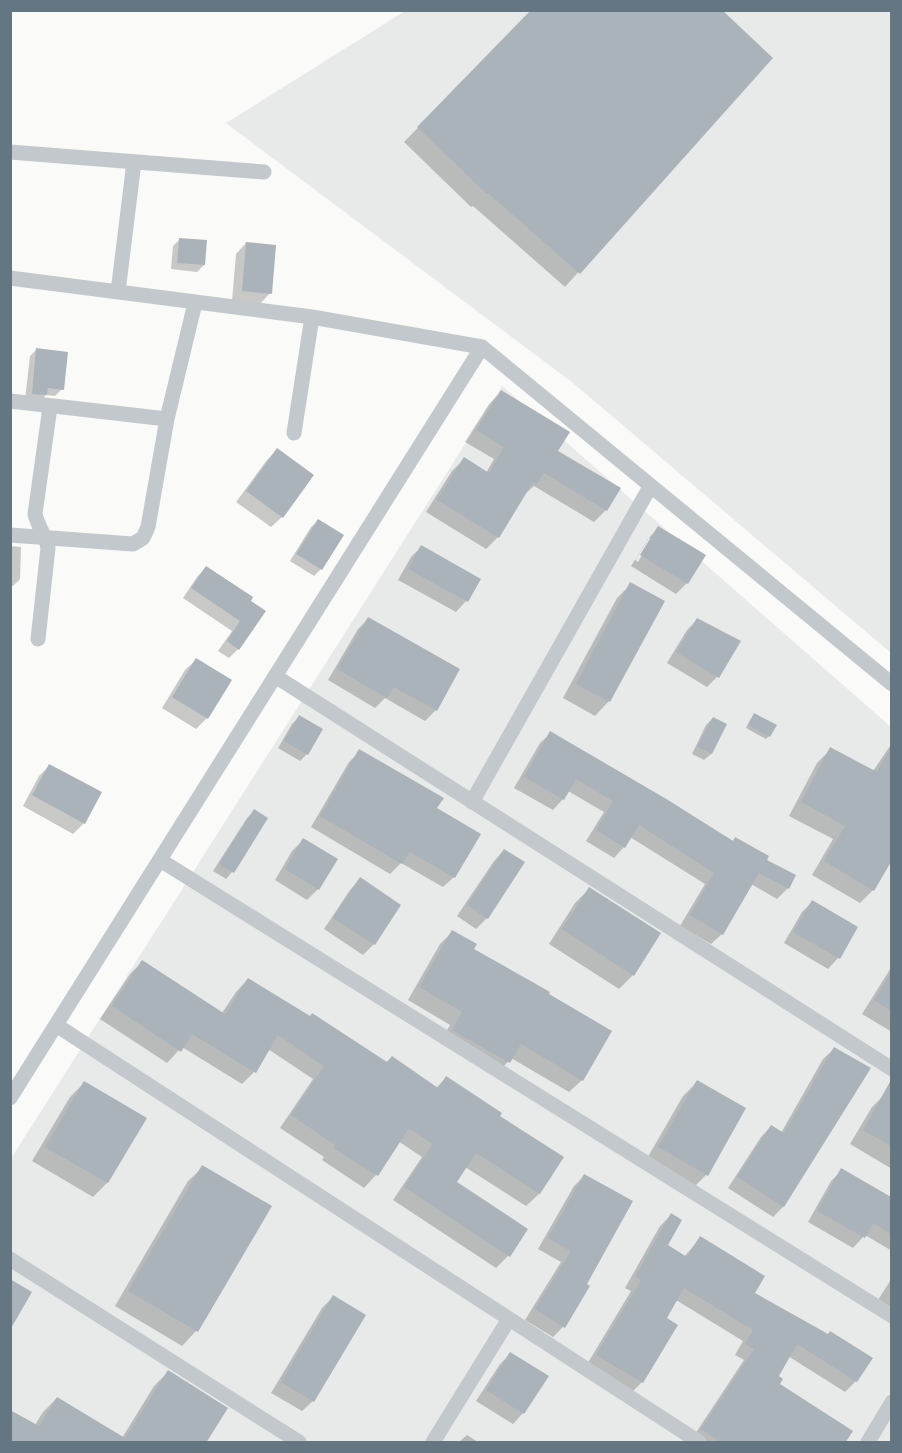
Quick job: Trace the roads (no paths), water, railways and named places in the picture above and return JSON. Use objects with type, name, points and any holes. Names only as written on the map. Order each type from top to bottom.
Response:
[{"type":"street","points":[[10,152],[264,172]]},
{"type":"street","points":[[118,292],[134,162]]},
{"type":"street","points":[[10,278],[312,317],[482,347],[891,684]]},
{"type":"street","points":[[10,535],[133,544],[143,538],[148,527],[167,419],[195,303]]},
{"type":"street","points":[[294,433],[312,317]]},
{"type":"street","points":[[10,1098],[482,347]]},
{"type":"street","points":[[10,401],[167,419]]},
{"type":"street","points":[[38,639],[48,548],[47,538],[38,525],[35,514],[50,407]]},
{"type":"street","points":[[472,802],[650,487]]},
{"type":"street","points":[[275,676],[891,1069]]},
{"type":"street","points":[[160,860],[891,1316]]},
{"type":"street","points":[[56,1025],[699,1443]]},
{"type":"street","points":[[10,1259],[299,1443]]},
{"type":"street","points":[[433,1443],[508,1319]]},
{"type":"street","points":[[868,1443],[891,1402]]}]
